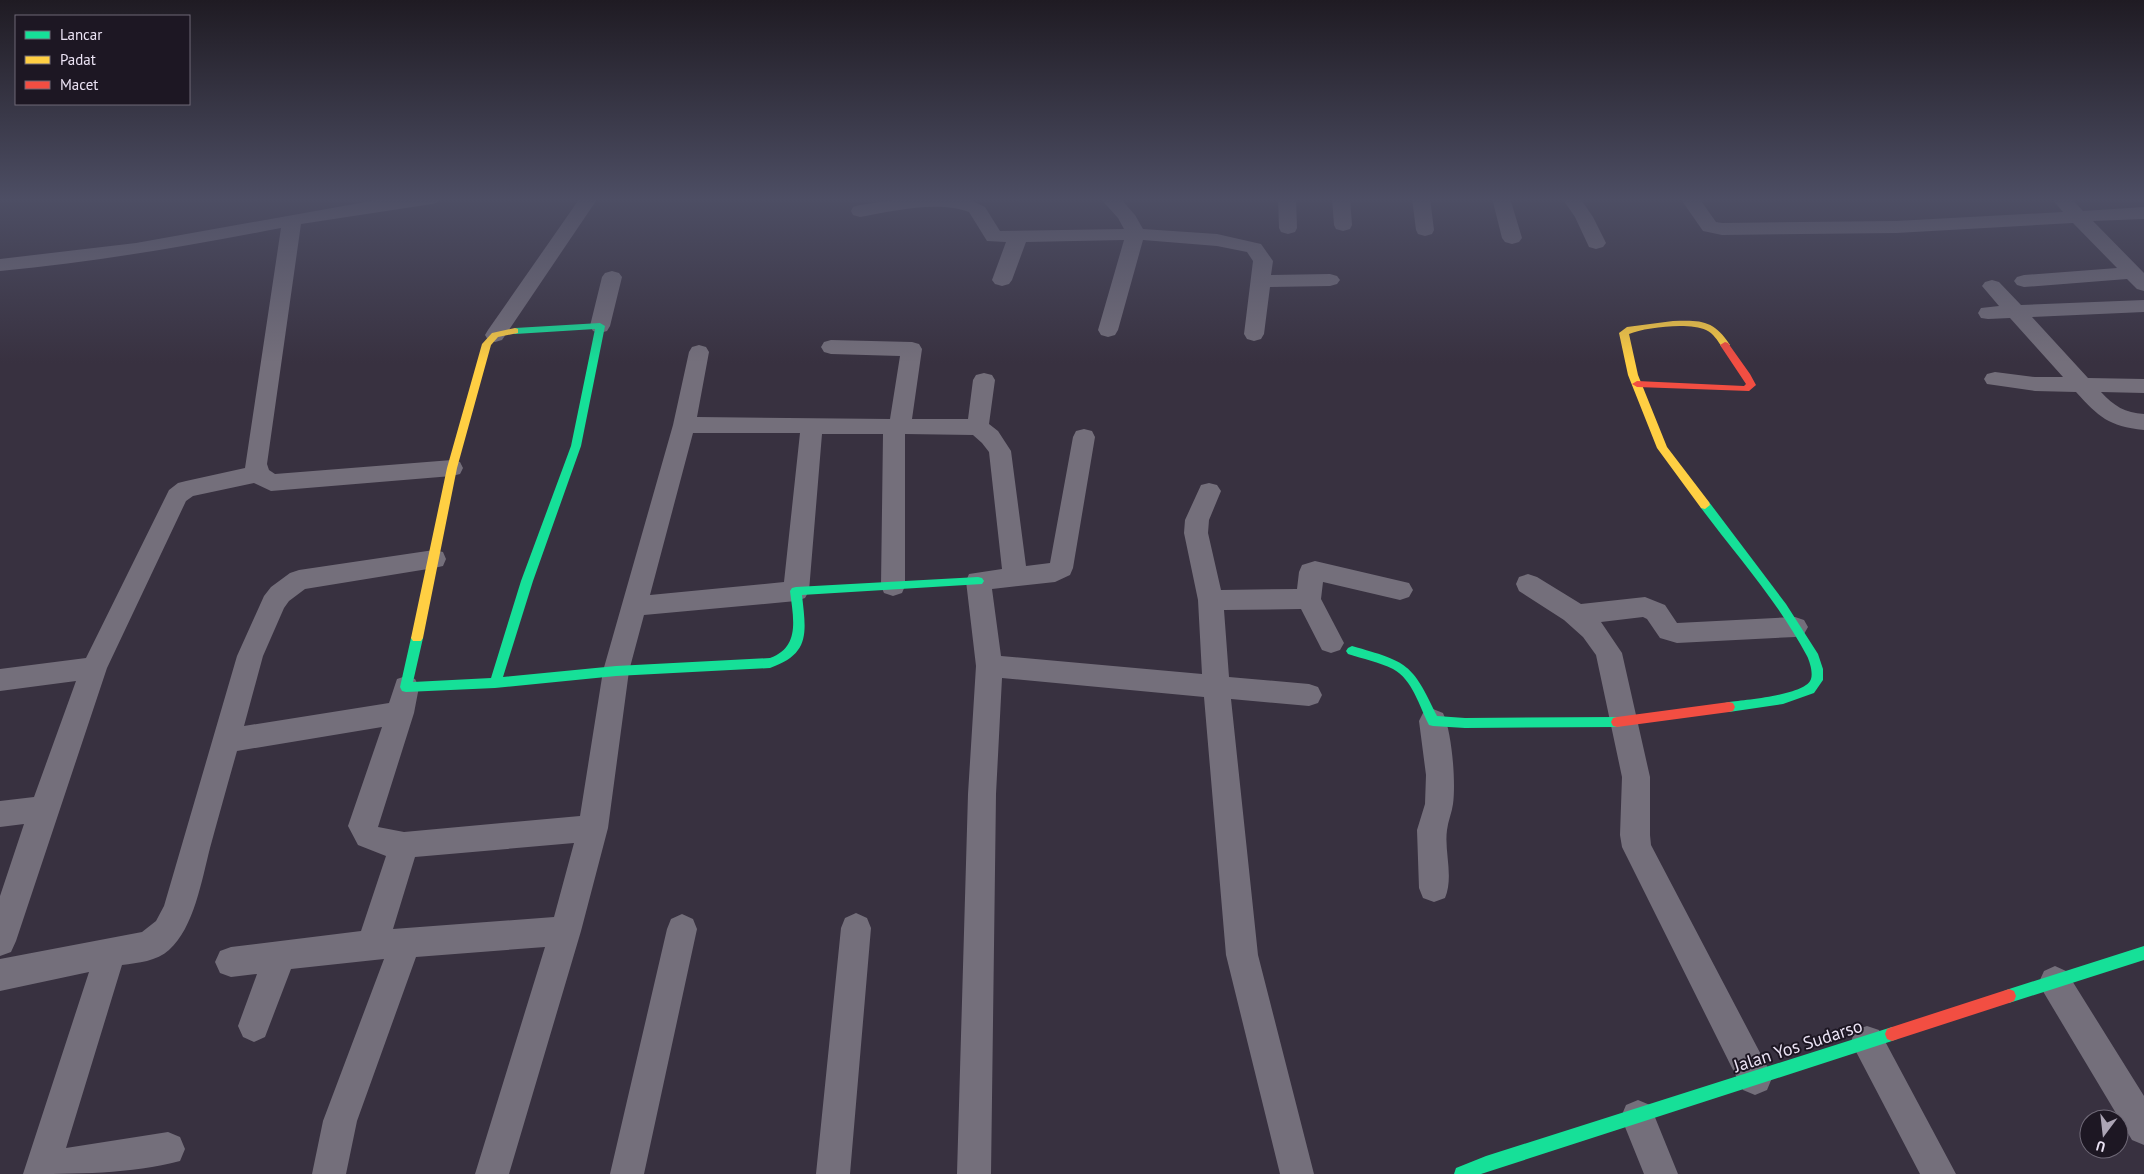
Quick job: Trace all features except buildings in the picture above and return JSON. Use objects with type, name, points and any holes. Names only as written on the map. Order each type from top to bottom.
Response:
[{"type":"main road","points":[[1341,647],[1389,661],[1404,668],[1414,680],[1433,721],[1464,723],[1623,722],[1783,699],[1810,689],[1817,680],[1814,657],[1782,607],[1662,448],[1637,384],[1624,331],[1690,323],[1703,325],[1716,332],[1747,376],[1751,385],[1750,388],[1740,389],[1637,384]]},
{"type":"main road","points":[[495,683],[527,581],[576,446],[600,326],[535,328],[510,331],[495,335],[487,344],[452,468],[403,700],[495,683],[616,671],[770,663],[786,658],[794,650],[798,642],[796,591],[978,581]]},
{"type":"main road","name":"Jalan Yos Sudarso","points":[[1479,1171],[1755,1078],[2144,953]]},
{"type":"street","points":[[0,265],[73,259],[112,253]]},
{"type":"street","points":[[258,474],[256,464],[287,253]]},
{"type":"street","points":[[495,335],[551,253]]},
{"type":"street","points":[[1002,280],[1012,253]]},
{"type":"street","points":[[1108,330],[1130,253]]},
{"type":"street","points":[[1254,334],[1263,261],[1259,253]]},
{"type":"street","points":[[2113,253],[2138,279]]},
{"type":"street","points":[[600,326],[612,277]]},
{"type":"street","points":[[2024,281],[2138,279]]},
{"type":"street","points":[[1260,282],[1330,280]]},
{"type":"street","points":[[1992,286],[2105,410],[2115,417],[2128,421],[2144,422]]},
{"type":"street","points":[[1988,313],[2144,306]]},
{"type":"street","points":[[831,347],[912,349],[897,427],[893,586]]},
{"type":"street","points":[[492,1174],[566,931],[593,828],[616,671],[684,425],[699,352]]},
{"type":"street","points":[[1995,378],[2035,384],[2144,386]]},
{"type":"street","points":[[978,427],[984,380]]},
{"type":"street","points":[[684,425],[978,427],[990,437],[1000,451],[1014,576]]},
{"type":"street","points":[[634,606],[796,591],[812,425]]},
{"type":"street","points":[[974,1174],[982,794],[989,666],[978,581],[1055,572],[1061,568],[1084,437]]},
{"type":"street","points":[[0,941],[44,808],[94,668],[177,496],[186,489],[258,474],[272,483],[452,468]]},
{"type":"street","points":[[1209,491],[1197,520],[1196,532],[1211,600],[1216,686],[1242,955],[1297,1174]]},
{"type":"street","points":[[0,975],[144,947],[157,941],[167,931],[178,910],[250,656],[273,603],[280,594],[299,580],[434,559]]},
{"type":"street","points":[[1341,647],[1308,599],[1311,582],[1310,572],[1314,570],[1400,590]]},
{"type":"street","points":[[1528,584],[1576,615],[1599,635],[1609,653],[1636,777],[1635,835],[1637,846],[1755,1078]]},
{"type":"street","points":[[1211,600],[1308,599]]},
{"type":"street","points":[[1576,615],[1645,607],[1656,612],[1669,631],[1677,634],[1795,627]]},
{"type":"street","points":[[989,666],[1309,695]]},
{"type":"street","points":[[0,680],[94,668]]},
{"type":"street","points":[[225,741],[403,700]]},
{"type":"street","points":[[403,700],[364,826],[368,836],[384,842],[404,845],[593,828]]},
{"type":"street","points":[[1433,721],[1440,775],[1439,804],[1432,830],[1434,888]]},
{"type":"street","points":[[0,814],[44,808]]},
{"type":"street","points":[[372,945],[404,845]]},
{"type":"street","points":[[833,1174],[856,928]]},
{"type":"street","points":[[627,1174],[682,930]]},
{"type":"street","points":[[231,962],[372,945],[566,931]]},
{"type":"street","points":[[329,1174],[340,1121],[406,942]]},
{"type":"street","points":[[111,952],[41,1172],[168,1149]]},
{"type":"street","points":[[254,1026],[280,955]]},
{"type":"street","points":[[2055,982],[2144,1128]]},
{"type":"street","points":[[1867,1042],[1939,1174]]},
{"type":"street","points":[[1638,1117],[1662,1174]]},
{"type":"traffic: fast","points":[[495,683],[527,581],[576,446],[600,326],[515,331]]},
{"type":"traffic: fast","points":[[1705,505],[1782,607],[1814,657],[1817,669],[1817,680],[1810,689],[1783,699],[1729,707]]},
{"type":"traffic: fast","points":[[417,638],[406,687],[495,683],[616,671],[770,663],[782,659],[795,644],[799,624],[796,591],[978,581]]},
{"type":"traffic: fast","points":[[1352,651],[1386,661],[1405,671],[1418,689],[1433,721],[1465,723],[1617,722]]},
{"type":"traffic: fast","points":[[2009,996],[2144,953]]},
{"type":"traffic: fast","points":[[1462,1174],[1486,1164],[1892,1034]]},
{"type":"traffic: slow","points":[[1705,505],[1662,448],[1633,375],[1624,333],[1627,330],[1660,325],[1697,324],[1708,327],[1716,332],[1725,345]]},
{"type":"traffic: slow","points":[[417,638],[452,468],[487,344],[495,335],[515,331]]},
{"type":"traffic: jam","points":[[1637,384],[1746,389],[1751,385],[1747,376],[1725,345]]},
{"type":"traffic: jam","points":[[1617,722],[1729,707]]},
{"type":"traffic: jam","points":[[1892,1034],[2009,996]]}]
